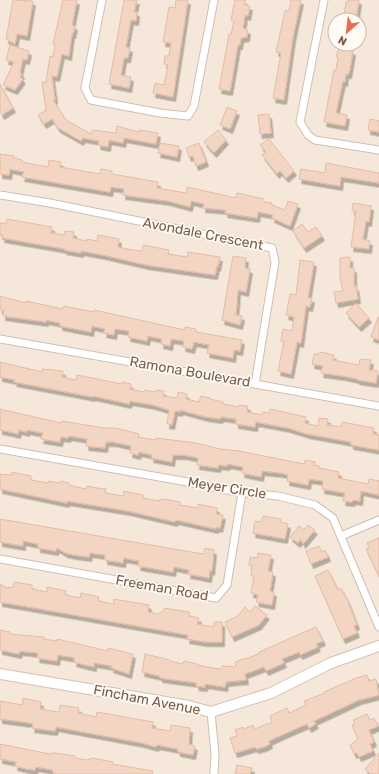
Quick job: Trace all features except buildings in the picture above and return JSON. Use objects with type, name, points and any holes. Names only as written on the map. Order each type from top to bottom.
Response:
[{"type":"street","points":[[102,0],[85,88],[91,100],[160,113],[188,116],[194,106],[214,0]]},
{"type":"street","points":[[324,0],[300,122],[308,135],[315,140],[379,150]]},
{"type":"street","name":"Avondale Crescent","points":[[0,195],[50,203],[272,248],[275,262],[256,384]]},
{"type":"street","name":"Ramona Boulevard","points":[[0,339],[379,406]]},
{"type":"street","name":"Meyer Circle","points":[[0,450],[182,480],[242,493],[278,496],[315,505],[333,518],[379,627]]},
{"type":"street","name":"Freeman Road","points":[[0,559],[216,598],[228,585],[242,493]]},
{"type":"street","points":[[341,536],[379,520]]},
{"type":"street","name":"Fincham Avenue","points":[[0,674],[189,706],[211,712],[271,693],[331,664],[379,646]]},
{"type":"street","points":[[211,712],[216,754],[214,774]]},
{"type":"shaded area","points":[[0,0],[379,0],[379,774],[0,774]]}]
